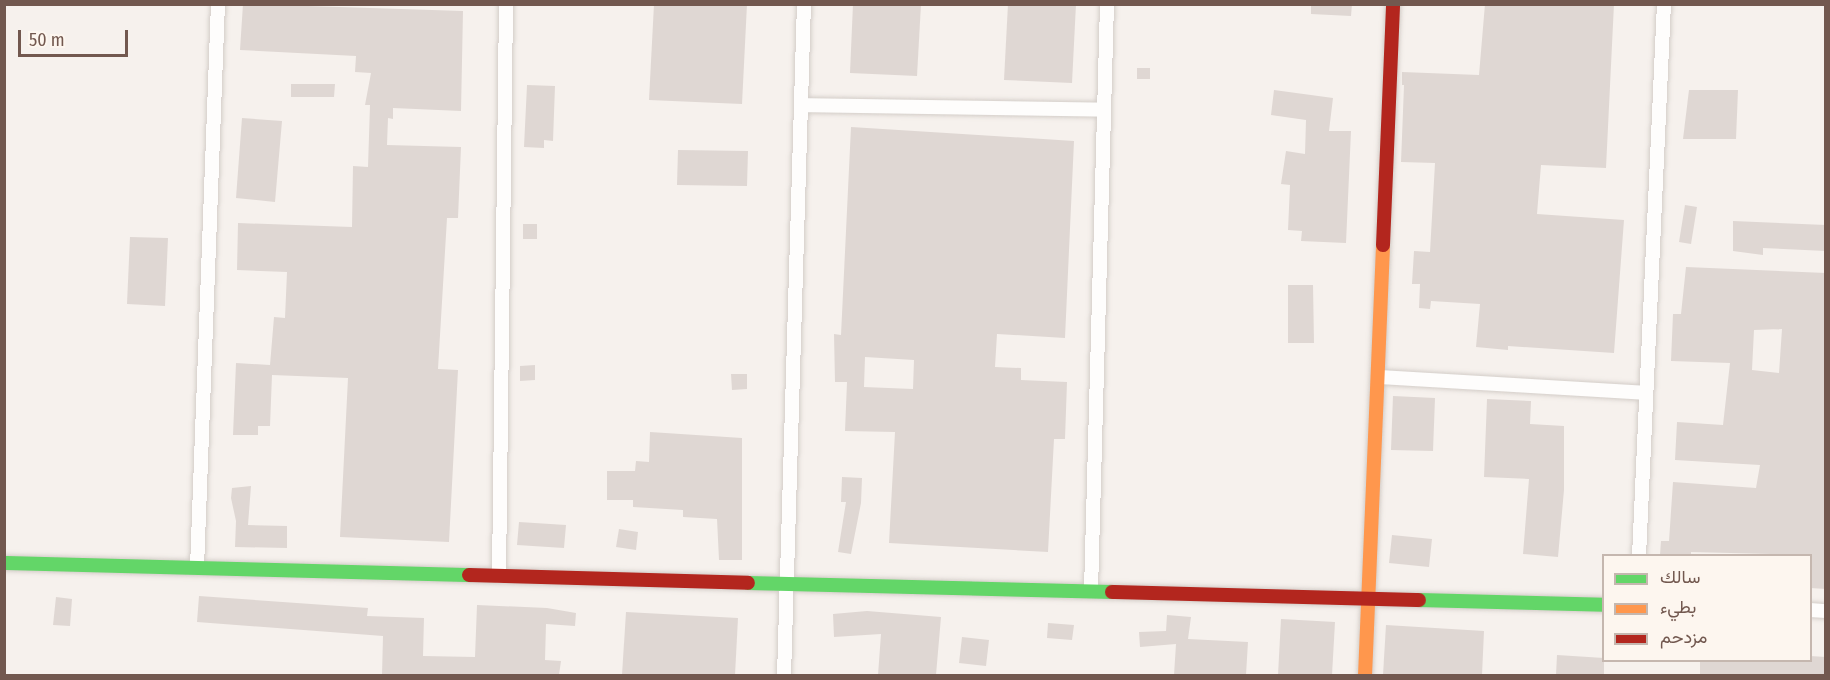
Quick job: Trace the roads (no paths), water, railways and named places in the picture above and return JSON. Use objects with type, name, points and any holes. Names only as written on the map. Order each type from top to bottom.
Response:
[{"type":"street","points":[[197,568],[218,4]]},
{"type":"street","points":[[499,576],[506,4]]},
{"type":"street","points":[[784,675],[804,4]]},
{"type":"street","points":[[1091,591],[1107,4]]},
{"type":"street","points":[[1365,675],[1393,4]]},
{"type":"street","points":[[1639,554],[1664,4]]},
{"type":"street","points":[[801,105],[1103,110]]},
{"type":"street","points":[[1378,377],[1646,393]]},
{"type":"street","points":[[4,562],[1602,605]]}]
